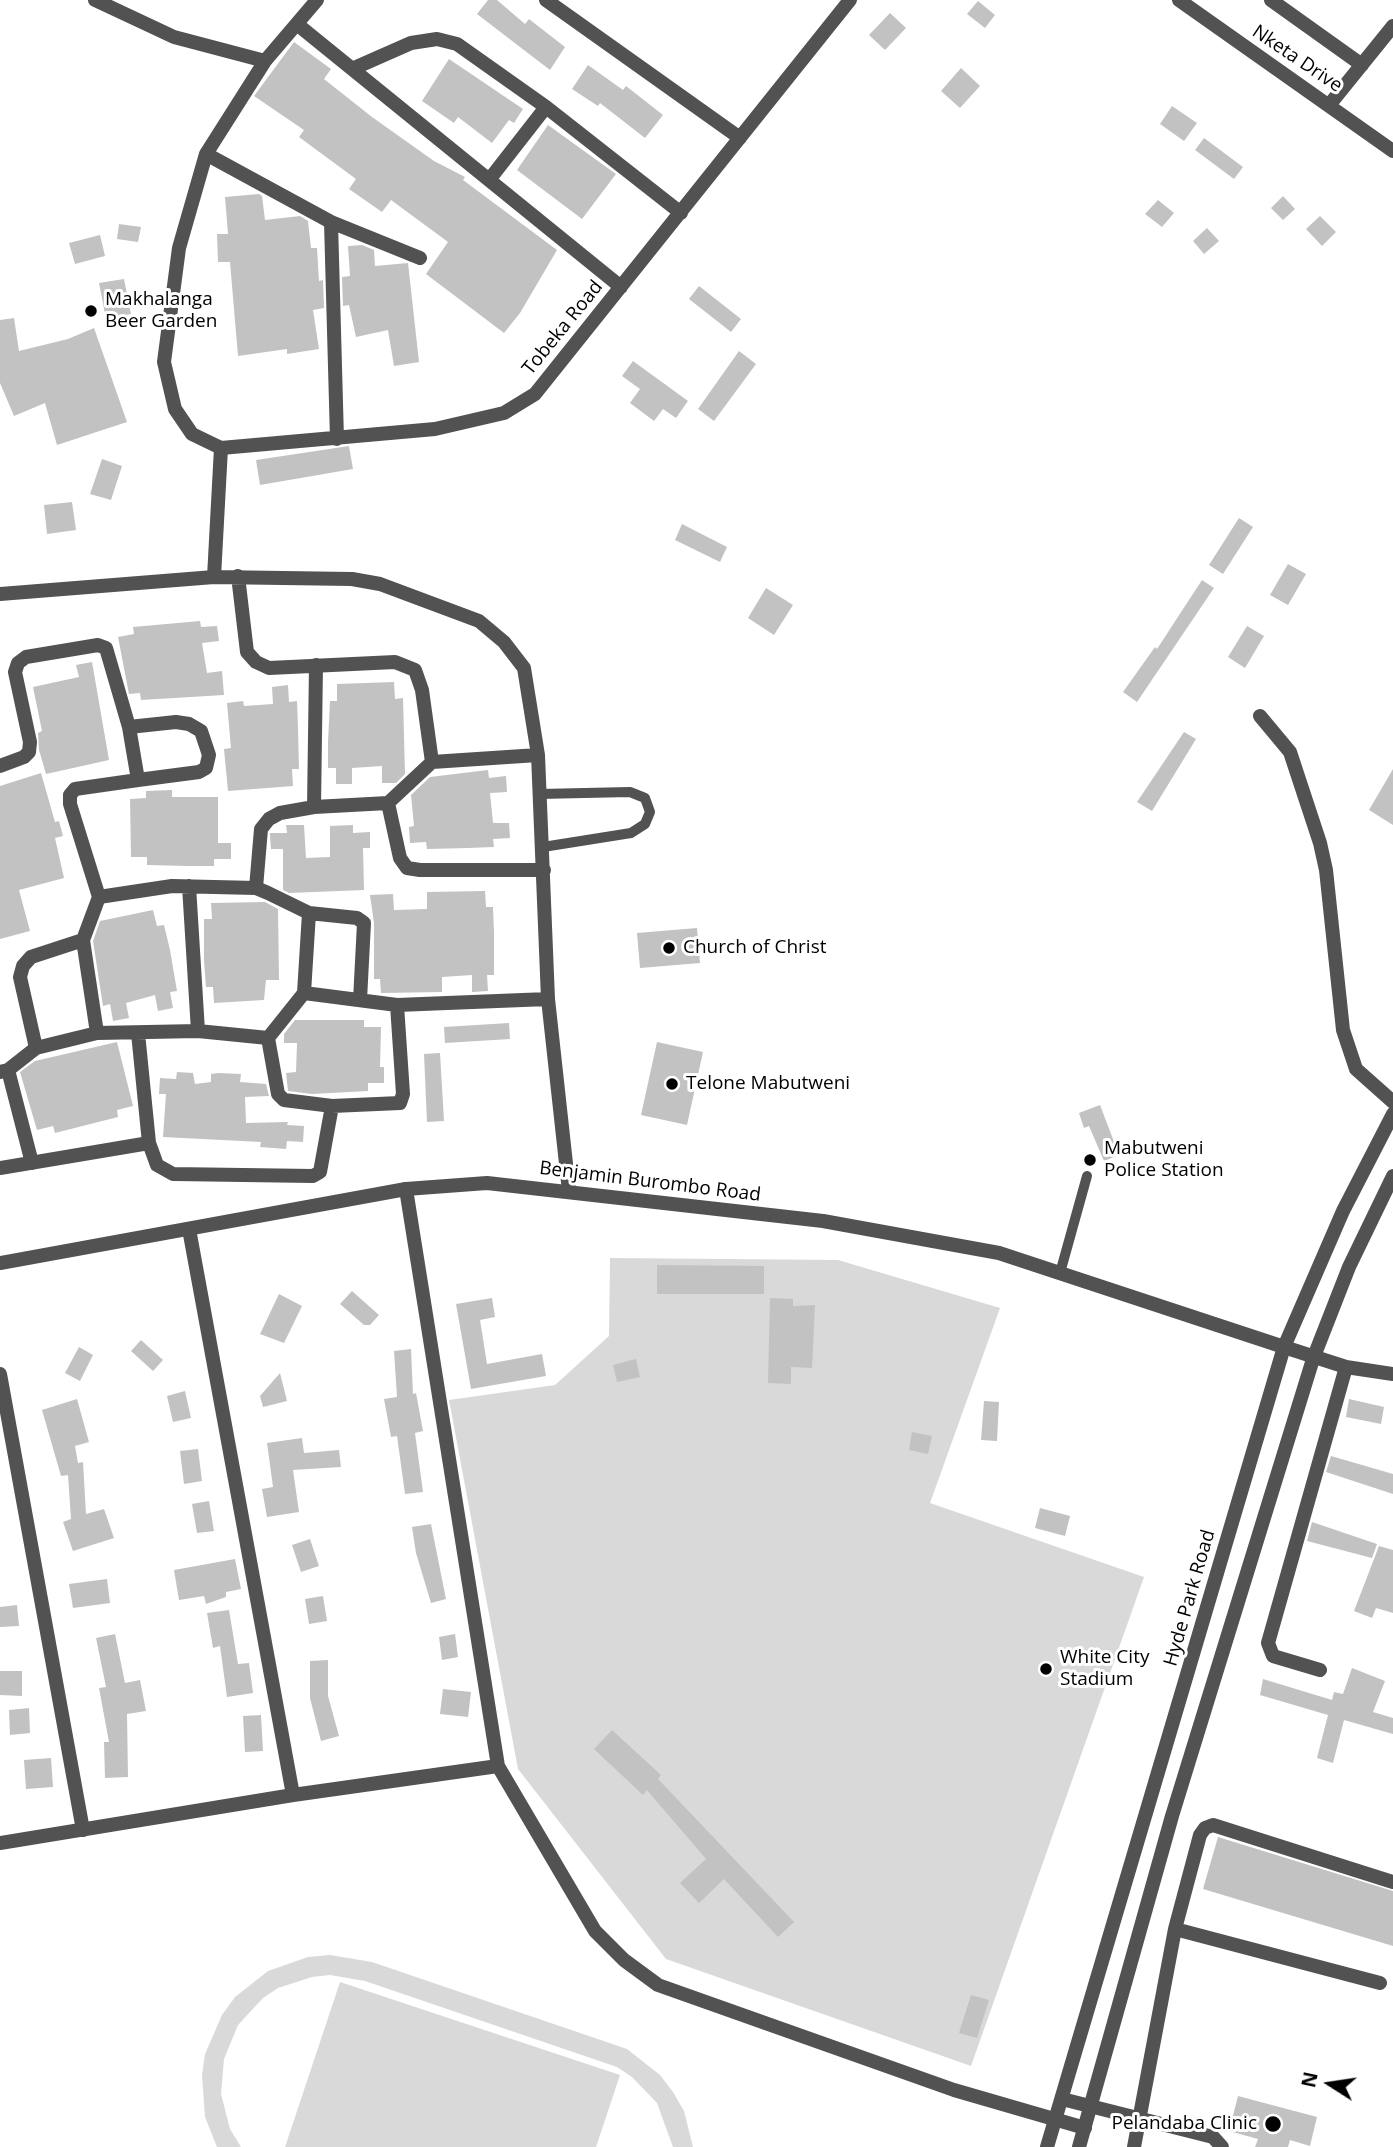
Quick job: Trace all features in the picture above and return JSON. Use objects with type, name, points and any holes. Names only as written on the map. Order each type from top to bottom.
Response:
[{"type":"street","points":[[95,0],[174,37],[265,61]]},
{"type":"street","points":[[214,577],[221,448],[192,434],[174,409],[164,362],[180,248],[206,155],[265,61],[317,0]]},
{"type":"street","points":[[546,0],[740,138]]},
{"type":"street","name":"Tobeka Road","points":[[221,448],[435,429],[504,413],[535,394],[850,0]]},
{"type":"street","name":"Nketa Drive","points":[[1179,0],[1393,150]]},
{"type":"street","points":[[1271,0],[1362,65]]},
{"type":"street","points":[[298,25],[621,287]]},
{"type":"street","points":[[1330,104],[1393,26]]},
{"type":"street","points":[[352,69],[411,43],[437,39],[457,44],[545,107],[681,213]]},
{"type":"street","points":[[489,180],[545,107]]},
{"type":"street","points":[[206,155],[331,222],[420,258]]},
{"type":"street","points":[[331,222],[337,439]]},
{"type":"street","points":[[238,576],[247,652],[256,662],[269,668],[395,662],[415,670],[422,690],[432,762]]},
{"type":"street","points":[[0,594],[214,577],[352,579],[380,584],[479,621],[504,642],[524,668],[538,755],[548,999],[569,1191]]},
{"type":"street","points":[[0,766],[24,757],[29,752],[30,742],[15,672],[18,663],[26,657],[98,645],[106,648],[129,727],[138,780]]},
{"type":"street","points":[[314,807],[316,665]]},
{"type":"street","points":[[1259,716],[1290,752],[1320,843],[1326,870],[1343,1030],[1356,1069],[1393,1102]]},
{"type":"street","points":[[97,1033],[83,940],[99,897],[70,804],[70,795],[75,789],[199,772],[206,768],[209,755],[201,731],[189,724],[176,722],[129,727]]},
{"type":"street","points":[[256,888],[261,830],[269,819],[280,813],[314,807],[388,803],[432,762],[538,755]]},
{"type":"street","points":[[388,803],[400,858],[407,868],[544,870]]},
{"type":"street","points":[[99,897],[189,886],[256,888],[309,913],[357,918],[364,923],[360,1000]]},
{"type":"street","points":[[189,886],[198,1031]]},
{"type":"street","points":[[309,913],[304,993],[268,1038],[278,1094],[284,1100],[332,1106],[400,1104],[403,1094],[397,1005]]},
{"type":"street","points":[[36,1048],[20,977],[23,965],[31,957],[83,940]]},
{"type":"street","points":[[304,993],[397,1005],[548,999]]},
{"type":"street","points":[[32,1163],[4,1071],[36,1048],[97,1033],[198,1031],[268,1038]]},
{"type":"street","points":[[138,1033],[149,1143],[157,1165],[173,1174],[313,1176],[320,1172],[332,1106]]},
{"type":"street","name":"Hyde Park Road","points":[[1047,2147],[1284,1347],[1343,1211],[1393,1114]]},
{"type":"street","points":[[0,1168],[149,1143]]},
{"type":"street","name":"Benjamin Burombo Road","points":[[0,1263],[406,1189],[487,1183],[823,1221],[999,1254],[1284,1347],[1313,1359],[1393,1374]]},
{"type":"street","points":[[1079,2147],[1172,1816],[1313,1359],[1349,1267],[1391,1185]]},
{"type":"street","points":[[406,1189],[498,1766],[595,1931],[624,1960],[659,1984],[954,2090],[1085,2128]]},
{"type":"street","points":[[189,1229],[293,1795]]},
{"type":"street","points":[[1320,1670],[1273,1656],[1268,1643],[1346,1367]]},
{"type":"street","points":[[0,1374],[83,1830]]},
{"type":"street","points":[[0,1843],[293,1795],[498,1766]]},
{"type":"street","points":[[1135,2147],[1138,2118],[1175,1929],[1199,1835],[1205,1828],[1213,1825],[1393,1882]]},
{"type":"street","points":[[1175,1929],[1380,1983]]},
{"type":"street","points":[[1062,2099],[1213,2137],[1222,2147]]},
{"type":"lane","points":[[540,794],[630,792],[645,798],[650,812],[645,824],[631,833],[543,847]]},
{"type":"lane","points":[[1060,1273],[1087,1176]]},
{"type":"shaded area","name":"White City Stadium","points":[[610,1258],[838,1260],[1000,1308],[930,1503],[1144,1577],[971,2066],[666,1959],[518,1769],[449,1400],[555,1385],[609,1336]]},
{"type":"shaded area","points":[[330,1955],[372,1962],[627,2049],[660,2075],[673,2092],[684,2111],[693,2147],[673,2147],[657,2103],[632,2077],[617,2067],[365,1981],[330,1975],[312,1977],[278,1988],[263,1998],[238,2025],[224,2059],[221,2094],[230,2129],[241,2147],[217,2147],[205,2117],[202,2075],[205,2054],[222,2015],[235,1997],[268,1971],[308,1957]]},
{"type":"shaded area","points":[[340,1982],[620,2075],[596,2147],[285,2147]]},
{"type":"building","points":[[488,0],[497,0],[525,24],[529,19],[565,47],[550,70],[477,14]]},
{"type":"building","points":[[978,1],[995,15],[985,28],[967,14]]},
{"type":"building","points":[[890,13],[906,28],[885,50],[869,35]]},
{"type":"building","points":[[294,42],[331,69],[324,79],[372,117],[434,161],[465,177],[463,180],[557,250],[520,313],[504,333],[426,274],[448,242],[391,200],[382,212],[349,189],[356,179],[299,137],[304,130],[254,96]]},
{"type":"building","points":[[449,59],[523,109],[514,123],[509,120],[492,143],[458,117],[454,123],[422,101]]},
{"type":"building","points":[[588,65],[623,90],[626,86],[663,115],[645,138],[600,103],[598,106],[572,89]]},
{"type":"building","points":[[961,68],[980,86],[960,108],[941,91]]},
{"type":"building","points":[[1172,106],[1197,123],[1184,141],[1160,124]]},
{"type":"building","points":[[548,125],[616,174],[582,219],[517,170]]},
{"type":"building","points":[[1204,138],[1243,167],[1234,179],[1195,150]]},
{"type":"building","points":[[262,196],[265,220],[300,216],[308,221],[311,248],[317,248],[319,281],[323,280],[324,308],[313,310],[319,349],[287,354],[287,349],[238,356],[230,262],[218,262],[217,234],[228,234],[225,197]]},
{"type":"building","points":[[1283,196],[1295,209],[1283,220],[1271,208]]},
{"type":"building","points":[[1158,200],[1174,213],[1162,227],[1145,214]]},
{"type":"building","points":[[1320,216],[1336,232],[1322,246],[1306,229]]},
{"type":"building","points":[[119,224],[141,227],[138,242],[117,239]]},
{"type":"building","points":[[1207,228],[1219,241],[1204,254],[1193,241]]},
{"type":"building","points":[[100,235],[105,256],[75,264],[69,243]]},
{"type":"building","points":[[362,245],[374,250],[375,266],[408,263],[419,362],[394,366],[388,330],[356,337],[349,305],[343,306],[342,277],[350,276],[348,246]]},
{"type":"building","points":[[124,279],[131,314],[106,319],[99,283]]},
{"type":"building","points":[[699,286],[741,319],[731,332],[689,299]]},
{"type":"building","points":[[14,318],[19,351],[68,339],[94,328],[127,422],[57,445],[45,403],[14,416],[0,383],[0,320]]},
{"type":"building","points":[[739,351],[756,364],[714,421],[698,409]]},
{"type":"building","points":[[633,361],[688,401],[676,418],[663,409],[654,421],[630,403],[640,389],[622,376]]},
{"type":"building","points":[[349,446],[353,469],[260,485],[256,460]]},
{"type":"building","points":[[102,459],[122,466],[111,500],[90,494]]},
{"type":"building","points":[[72,502],[76,530],[47,534],[44,505]]},
{"type":"building","points":[[1239,518],[1253,527],[1223,574],[1209,565]]},
{"type":"building","points":[[682,524],[727,547],[720,562],[675,540]]},
{"type":"building","points":[[1288,564],[1306,574],[1288,605],[1270,595]]},
{"type":"building","points":[[1202,580],[1214,588],[1137,702],[1123,692],[1155,647],[1157,649]]},
{"type":"building","points":[[766,588],[793,605],[774,635],[748,618]]},
{"type":"building","points":[[200,621],[201,627],[217,626],[219,641],[202,643],[207,673],[222,671],[224,695],[141,700],[140,693],[129,694],[118,637],[134,634],[133,627]]},
{"type":"building","points":[[1247,626],[1264,636],[1245,668],[1228,657]]},
{"type":"building","points":[[92,662],[109,760],[46,774],[39,750],[38,733],[42,731],[33,687],[79,677],[76,665]]},
{"type":"building","points":[[394,682],[395,699],[403,698],[405,774],[396,783],[382,783],[382,766],[352,768],[352,784],[336,784],[336,768],[328,768],[328,742],[330,701],[337,701],[337,684]]},
{"type":"building","points":[[288,685],[289,702],[297,701],[299,769],[292,769],[293,786],[228,791],[224,749],[231,748],[227,703],[243,701],[244,706],[273,704],[272,687]]},
{"type":"building","points":[[1184,732],[1196,739],[1152,811],[1137,802]]},
{"type":"building","points":[[1393,769],[1393,825],[1369,810]]},
{"type":"building","points":[[488,770],[489,778],[506,776],[507,792],[490,793],[493,823],[509,823],[510,838],[493,839],[494,847],[427,849],[426,842],[410,843],[409,827],[414,826],[411,795],[430,777]]},
{"type":"building","points":[[41,773],[55,822],[59,821],[63,836],[55,838],[64,878],[19,890],[30,931],[0,939],[0,786]]},
{"type":"building","points":[[172,790],[172,797],[218,797],[218,843],[231,843],[231,859],[214,859],[214,866],[188,866],[147,865],[147,857],[131,857],[130,799],[146,798],[146,791]]},
{"type":"building","points":[[286,825],[304,825],[306,858],[330,857],[330,826],[353,825],[353,833],[370,832],[370,848],[363,848],[364,890],[289,893],[283,890],[283,849],[271,849],[270,833],[287,833]]},
{"type":"building","points":[[485,891],[486,907],[493,907],[494,933],[494,975],[487,975],[488,991],[472,992],[472,975],[442,977],[442,992],[381,993],[380,979],[374,979],[374,923],[370,895],[393,894],[394,910],[427,909],[427,892]]},
{"type":"building","points":[[265,902],[278,909],[279,980],[266,980],[264,1000],[214,1003],[213,987],[206,987],[204,961],[204,919],[212,919],[211,903]]},
{"type":"building","points":[[153,910],[157,926],[164,925],[170,950],[177,991],[170,992],[173,1008],[158,1011],[155,995],[126,1003],[129,1018],[113,1021],[110,1004],[103,1006],[93,941],[100,921]]},
{"type":"building","name":"Church of Christ","points":[[697,928],[700,963],[640,968],[637,933]]},
{"type":"building","points":[[295,1020],[364,1020],[364,1027],[381,1027],[380,1067],[384,1067],[384,1083],[368,1083],[368,1091],[312,1094],[288,1091],[286,1073],[296,1072],[297,1043],[284,1043],[284,1034]]},
{"type":"building","points":[[509,1023],[510,1039],[445,1043],[444,1027]]},
{"type":"building","points":[[117,1042],[133,1106],[117,1110],[118,1117],[55,1133],[53,1126],[37,1130],[20,1072],[35,1061]]},
{"type":"building","name":"Telone Mabutweni","points":[[657,1042],[703,1052],[687,1125],[641,1115]]},
{"type":"building","points":[[440,1053],[444,1121],[427,1122],[424,1054]]},
{"type":"building","points":[[177,1072],[193,1073],[195,1084],[211,1082],[211,1074],[218,1073],[241,1074],[240,1082],[266,1084],[269,1096],[245,1097],[246,1123],[288,1122],[287,1125],[304,1126],[303,1142],[287,1141],[286,1149],[260,1147],[261,1142],[163,1137],[166,1094],[159,1094],[160,1078],[176,1079]]},
{"type":"building","points":[[1100,1105],[1119,1155],[1104,1161],[1089,1126],[1084,1128],[1079,1113]]},
{"type":"building","points":[[657,1265],[764,1266],[764,1294],[657,1294]]},
{"type":"building","points":[[352,1291],[379,1315],[370,1325],[364,1325],[340,1304]]},
{"type":"building","points":[[279,1294],[302,1306],[284,1343],[260,1334]]},
{"type":"building","points":[[492,1298],[495,1317],[480,1320],[487,1364],[542,1354],[546,1376],[471,1389],[456,1304]]},
{"type":"building","points":[[770,1298],[793,1299],[793,1306],[815,1305],[812,1368],[791,1367],[791,1384],[768,1383]]},
{"type":"building","points":[[141,1340],[163,1360],[153,1371],[131,1351]]},
{"type":"building","points":[[79,1347],[93,1355],[80,1381],[65,1373]]},
{"type":"building","points":[[411,1349],[413,1394],[416,1393],[423,1431],[415,1433],[423,1492],[405,1494],[397,1436],[391,1437],[384,1399],[397,1397],[394,1351]]},
{"type":"building","points":[[636,1359],[640,1377],[617,1382],[613,1365]]},
{"type":"building","points":[[280,1373],[287,1401],[263,1407],[260,1396]]},
{"type":"building","points":[[185,1391],[191,1418],[173,1422],[167,1396]]},
{"type":"building","points":[[77,1399],[89,1442],[75,1446],[78,1463],[83,1462],[86,1514],[104,1509],[114,1538],[73,1551],[63,1522],[71,1519],[68,1475],[61,1476],[42,1410]]},
{"type":"building","points":[[1349,1399],[1384,1407],[1381,1424],[1346,1417]]},
{"type":"building","points":[[984,1401],[999,1402],[997,1441],[981,1440]]},
{"type":"building","points":[[912,1432],[932,1436],[928,1454],[909,1450]]},
{"type":"building","points":[[302,1438],[304,1453],[339,1450],[341,1467],[293,1470],[299,1512],[267,1517],[262,1489],[273,1487],[267,1443]]},
{"type":"building","points":[[198,1449],[202,1481],[184,1484],[180,1451]]},
{"type":"building","points":[[1331,1456],[1393,1474],[1393,1494],[1326,1472]]},
{"type":"building","points":[[209,1501],[214,1531],[197,1533],[192,1504]]},
{"type":"building","points":[[1040,1508],[1070,1516],[1065,1536],[1035,1528]]},
{"type":"building","points":[[1312,1522],[1377,1544],[1372,1558],[1307,1541]]},
{"type":"building","points":[[431,1524],[446,1599],[431,1603],[416,1553],[412,1527]]},
{"type":"building","points":[[310,1539],[319,1566],[301,1572],[292,1545]]},
{"type":"building","points":[[1379,1546],[1393,1550],[1393,1613],[1376,1608],[1372,1618],[1354,1611]]},
{"type":"building","points":[[235,1559],[241,1589],[226,1592],[226,1597],[206,1604],[204,1596],[179,1600],[174,1570]]},
{"type":"building","points":[[107,1579],[110,1603],[73,1608],[69,1584]]},
{"type":"building","points":[[323,1596],[327,1621],[309,1624],[305,1599]]},
{"type":"building","points":[[17,1605],[19,1626],[0,1627],[0,1607]]},
{"type":"building","points":[[229,1610],[238,1664],[249,1663],[253,1693],[227,1697],[220,1646],[213,1648],[207,1613]]},
{"type":"building","points":[[115,1634],[125,1683],[140,1680],[146,1711],[127,1714],[128,1777],[105,1778],[104,1742],[109,1742],[99,1688],[106,1687],[96,1638]]},
{"type":"building","points":[[455,1634],[458,1657],[442,1660],[439,1637]]},
{"type":"building","points":[[328,1660],[328,1696],[339,1736],[321,1741],[310,1698],[310,1661]]},
{"type":"building","points":[[1352,1668],[1385,1681],[1373,1712],[1393,1718],[1393,1734],[1344,1720],[1333,1763],[1317,1758],[1328,1715],[1260,1695],[1263,1679],[1332,1700],[1334,1692],[1343,1694]]},
{"type":"building","points":[[0,1671],[22,1671],[22,1696],[0,1695]]},
{"type":"building","points":[[443,1689],[471,1692],[468,1717],[440,1714]]},
{"type":"building","points":[[29,1708],[30,1733],[10,1735],[9,1710]]},
{"type":"building","points":[[261,1715],[263,1751],[245,1752],[243,1716]]},
{"type":"building","points":[[612,1730],[661,1775],[658,1779],[794,1922],[778,1937],[724,1879],[699,1903],[680,1883],[706,1859],[647,1790],[643,1795],[594,1749]]},
{"type":"building","points":[[51,1758],[53,1787],[26,1789],[24,1760]]},
{"type":"building","points":[[1218,1837],[1393,1891],[1393,1946],[1203,1889]]},
{"type":"building","points":[[971,1995],[989,2000],[977,2038],[959,2033]]},
{"type":"building","name":"Pelandaba Clinic","points":[[1238,2096],[1317,2117],[1310,2146],[1290,2140],[1288,2147],[1255,2147],[1258,2139],[1229,2131]]},
{"type":"place","name":"Makhalanga Beer Garden","points":[[91,311]]},
{"type":"place","name":"Church of Christ","points":[[669,948]]},
{"type":"place","name":"Telone Mabutweni","points":[[672,1084]]},
{"type":"place","name":"Mabutweni Police Station","points":[[1090,1160]]},
{"type":"place","name":"White City Stadium","points":[[1046,1669]]},
{"type":"place","name":"Pelandaba Clinic","points":[[1273,2124]]}]
